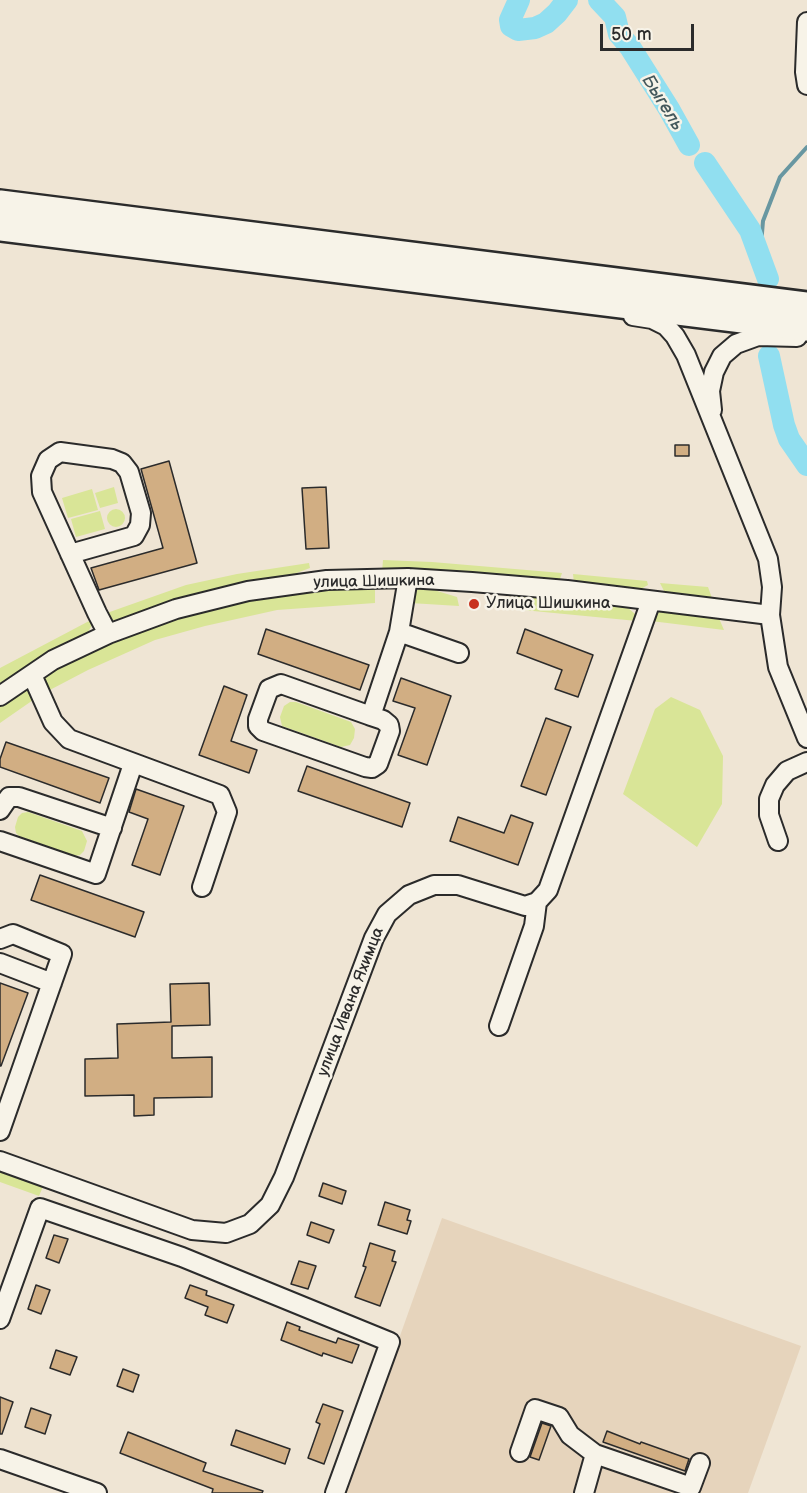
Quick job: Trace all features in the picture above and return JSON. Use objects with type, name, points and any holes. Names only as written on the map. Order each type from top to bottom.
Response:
[{"type":"highway","points":[[0,204],[806,311]]},
{"type":"highway","points":[[0,227],[548,295],[806,311]]},
{"type":"street","points":[[807,22],[805,72],[807,85]]},
{"type":"street","points":[[548,295],[595,310],[652,319],[666,326],[675,336],[686,355],[768,560],[772,587],[770,615],[778,667],[807,738]]},
{"type":"street","points":[[714,427],[710,391],[714,372],[722,356],[736,344],[758,336],[807,338]]},
{"type":"street","points":[[70,554],[134,536],[141,525],[141,513],[129,472],[122,463],[112,459],[60,452],[48,460],[41,476],[42,492],[70,554],[108,634]]},
{"type":"street","points":[[371,716],[399,632],[408,578]]},
{"type":"street","name":"улица Шишкина","points":[[0,696],[53,660],[108,634],[176,609],[248,591],[327,580],[408,578],[567,590],[770,615]]},
{"type":"street","points":[[499,1026],[534,926],[537,902],[548,890],[651,601]]},
{"type":"street","points":[[399,632],[459,653]]},
{"type":"street","points":[[32,675],[53,722],[69,739],[220,795],[228,812],[202,888]]},
{"type":"street","points":[[281,684],[371,716],[383,720],[389,725],[390,731],[378,764],[372,768],[263,731],[258,726],[258,719],[269,689],[281,684]]},
{"type":"street","points":[[778,841],[769,815],[769,799],[775,785],[787,771],[807,762]]},
{"type":"street","points":[[0,841],[96,874],[133,764]]},
{"type":"street","points":[[0,810],[9,797],[19,797],[112,828]]},
{"type":"street","name":"улица Ивана Яхимца","points":[[0,1161],[192,1230],[226,1233],[250,1224],[270,1205],[284,1177],[374,938],[387,914],[409,895],[434,885],[458,885],[525,906],[537,902]]},
{"type":"street","points":[[0,939],[13,934],[62,954],[0,1131]]},
{"type":"street","points":[[0,963],[52,983]]},
{"type":"street","points":[[0,1319],[40,1208],[182,1257],[390,1342],[335,1493]]},
{"type":"street","points":[[520,1452],[535,1408],[559,1417],[570,1435],[595,1454],[691,1487],[700,1462]]},
{"type":"street","points":[[584,1493],[595,1454]]},
{"type":"street","points":[[0,1459],[97,1493]]},
{"type":"shaded area","points":[[442,1218],[801,1346],[748,1493],[344,1493]]},
{"type":"green space","points":[[114,487],[118,503],[100,508],[95,493]]},
{"type":"green space","points":[[92,489],[98,510],[68,518],[62,498]]},
{"type":"green space","points":[[116,509],[122,512],[125,518],[122,524],[116,527],[110,524],[107,518],[110,512]]},
{"type":"green space","points":[[100,511],[105,529],[76,537],[71,519]]},
{"type":"green space","points":[[383,560],[562,573],[559,582],[382,572]]},
{"type":"green space","points":[[309,563],[310,568],[283,578],[213,590],[116,621],[106,618],[104,614],[186,585],[237,574]]},
{"type":"green space","points":[[573,574],[647,581],[648,585],[637,591],[574,583]]},
{"type":"green space","points":[[660,583],[708,587],[712,598],[665,593]]},
{"type":"green space","points":[[375,586],[375,603],[277,610],[205,626],[155,640],[46,692],[43,686],[45,673],[72,658],[164,621],[242,599],[319,589]]},
{"type":"green space","points":[[424,587],[457,597],[459,606],[410,603],[417,590]]},
{"type":"green space","points":[[529,595],[627,607],[635,614],[637,621],[492,607],[494,599]]},
{"type":"green space","points":[[662,610],[718,616],[724,630],[651,621]]},
{"type":"green space","points":[[91,620],[93,623],[87,634],[0,683],[0,668]]},
{"type":"green space","points":[[24,689],[36,698],[0,723],[0,701]]},
{"type":"green space","points":[[671,697],[700,710],[723,756],[722,804],[697,847],[623,794],[655,709]]},
{"type":"green space","points":[[290,702],[296,702],[351,722],[355,729],[350,745],[341,747],[282,726],[280,717],[284,706]]},
{"type":"green space","points":[[28,812],[82,831],[87,841],[84,851],[74,856],[19,836],[15,827],[18,817]]},
{"type":"green space","points":[[0,1168],[44,1184],[39,1196],[0,1182]]},
{"type":"building","points":[[675,445],[689,445],[689,456],[675,456]]},
{"type":"building","points":[[169,461],[197,563],[99,590],[91,568],[163,548],[141,469]]},
{"type":"building","points":[[326,487],[329,548],[306,549],[302,488]]},
{"type":"building","points":[[266,629],[369,665],[360,690],[258,654]]},
{"type":"building","points":[[525,629],[593,655],[578,697],[555,689],[562,670],[517,653]]},
{"type":"building","points":[[401,678],[451,696],[427,765],[398,755],[415,708],[393,701]]},
{"type":"building","points":[[224,686],[247,695],[231,741],[257,750],[249,773],[199,755]]},
{"type":"building","points":[[546,718],[571,727],[546,795],[521,786]]},
{"type":"building","points":[[6,742],[109,778],[100,803],[0,767],[0,759]]},
{"type":"building","points":[[307,766],[410,803],[402,827],[298,791]]},
{"type":"building","points":[[136,789],[184,806],[160,875],[132,865],[148,819],[129,812]]},
{"type":"building","points":[[511,815],[533,823],[518,865],[450,841],[458,817],[504,833]]},
{"type":"building","points":[[40,875],[144,912],[135,937],[31,900]]},
{"type":"building","points":[[0,983],[28,993],[1,1066],[0,1066]]},
{"type":"building","points":[[209,983],[210,1025],[172,1026],[172,1058],[212,1057],[212,1097],[154,1098],[154,1115],[134,1116],[134,1095],[85,1096],[85,1059],[118,1058],[117,1024],[171,1022],[170,984]]},
{"type":"building","points":[[323,1183],[346,1191],[342,1204],[319,1196]]},
{"type":"building","points":[[385,1202],[410,1210],[407,1220],[411,1221],[407,1234],[378,1225]]},
{"type":"building","points":[[311,1222],[334,1230],[329,1243],[307,1235]]},
{"type":"building","points":[[54,1235],[68,1239],[59,1263],[46,1258]]},
{"type":"building","points":[[370,1243],[395,1251],[392,1261],[396,1262],[380,1306],[355,1297],[366,1267],[363,1266]]},
{"type":"building","points":[[299,1261],[316,1266],[308,1289],[291,1284]]},
{"type":"building","points":[[36,1285],[50,1290],[41,1314],[28,1309]]},
{"type":"building","points":[[190,1285],[207,1291],[206,1295],[234,1305],[227,1323],[205,1315],[208,1307],[185,1298]]},
{"type":"building","points":[[287,1322],[300,1327],[299,1330],[336,1343],[338,1338],[359,1345],[352,1363],[323,1353],[322,1356],[281,1340]]},
{"type":"building","points":[[56,1350],[77,1357],[70,1375],[50,1368]]},
{"type":"building","points":[[123,1369],[139,1375],[133,1392],[117,1386]]},
{"type":"building","points":[[0,1397],[13,1402],[2,1434],[0,1434]]},
{"type":"building","points":[[323,1404],[343,1411],[324,1464],[308,1458],[320,1424],[316,1422]]},
{"type":"building","points":[[31,1408],[51,1415],[45,1434],[25,1427]]},
{"type":"building","points":[[542,1423],[551,1426],[539,1460],[530,1457]]},
{"type":"building","points":[[236,1430],[290,1449],[285,1464],[231,1445]]},
{"type":"building","points":[[607,1431],[689,1459],[685,1471],[603,1442]]},
{"type":"building","points":[[128,1432],[206,1463],[203,1471],[263,1491],[262,1493],[212,1493],[213,1489],[120,1453]]},
{"type":"waterway","name":"Быгель","points":[[519,0],[510,20],[511,26],[518,30],[535,28],[546,23],[567,0]]},
{"type":"waterway","name":"Быгель","points":[[599,0],[615,17],[619,34],[630,47],[689,145]]},
{"type":"waterway","points":[[760,257],[763,221],[780,177],[807,147]]},
{"type":"waterway","name":"Быгель","points":[[705,163],[750,230],[768,279]]},
{"type":"waterway","name":"Быгель","points":[[769,356],[784,425],[789,439],[807,465]]},
{"type":"place","name":"Улица Шишкина","points":[[474,604]]}]
